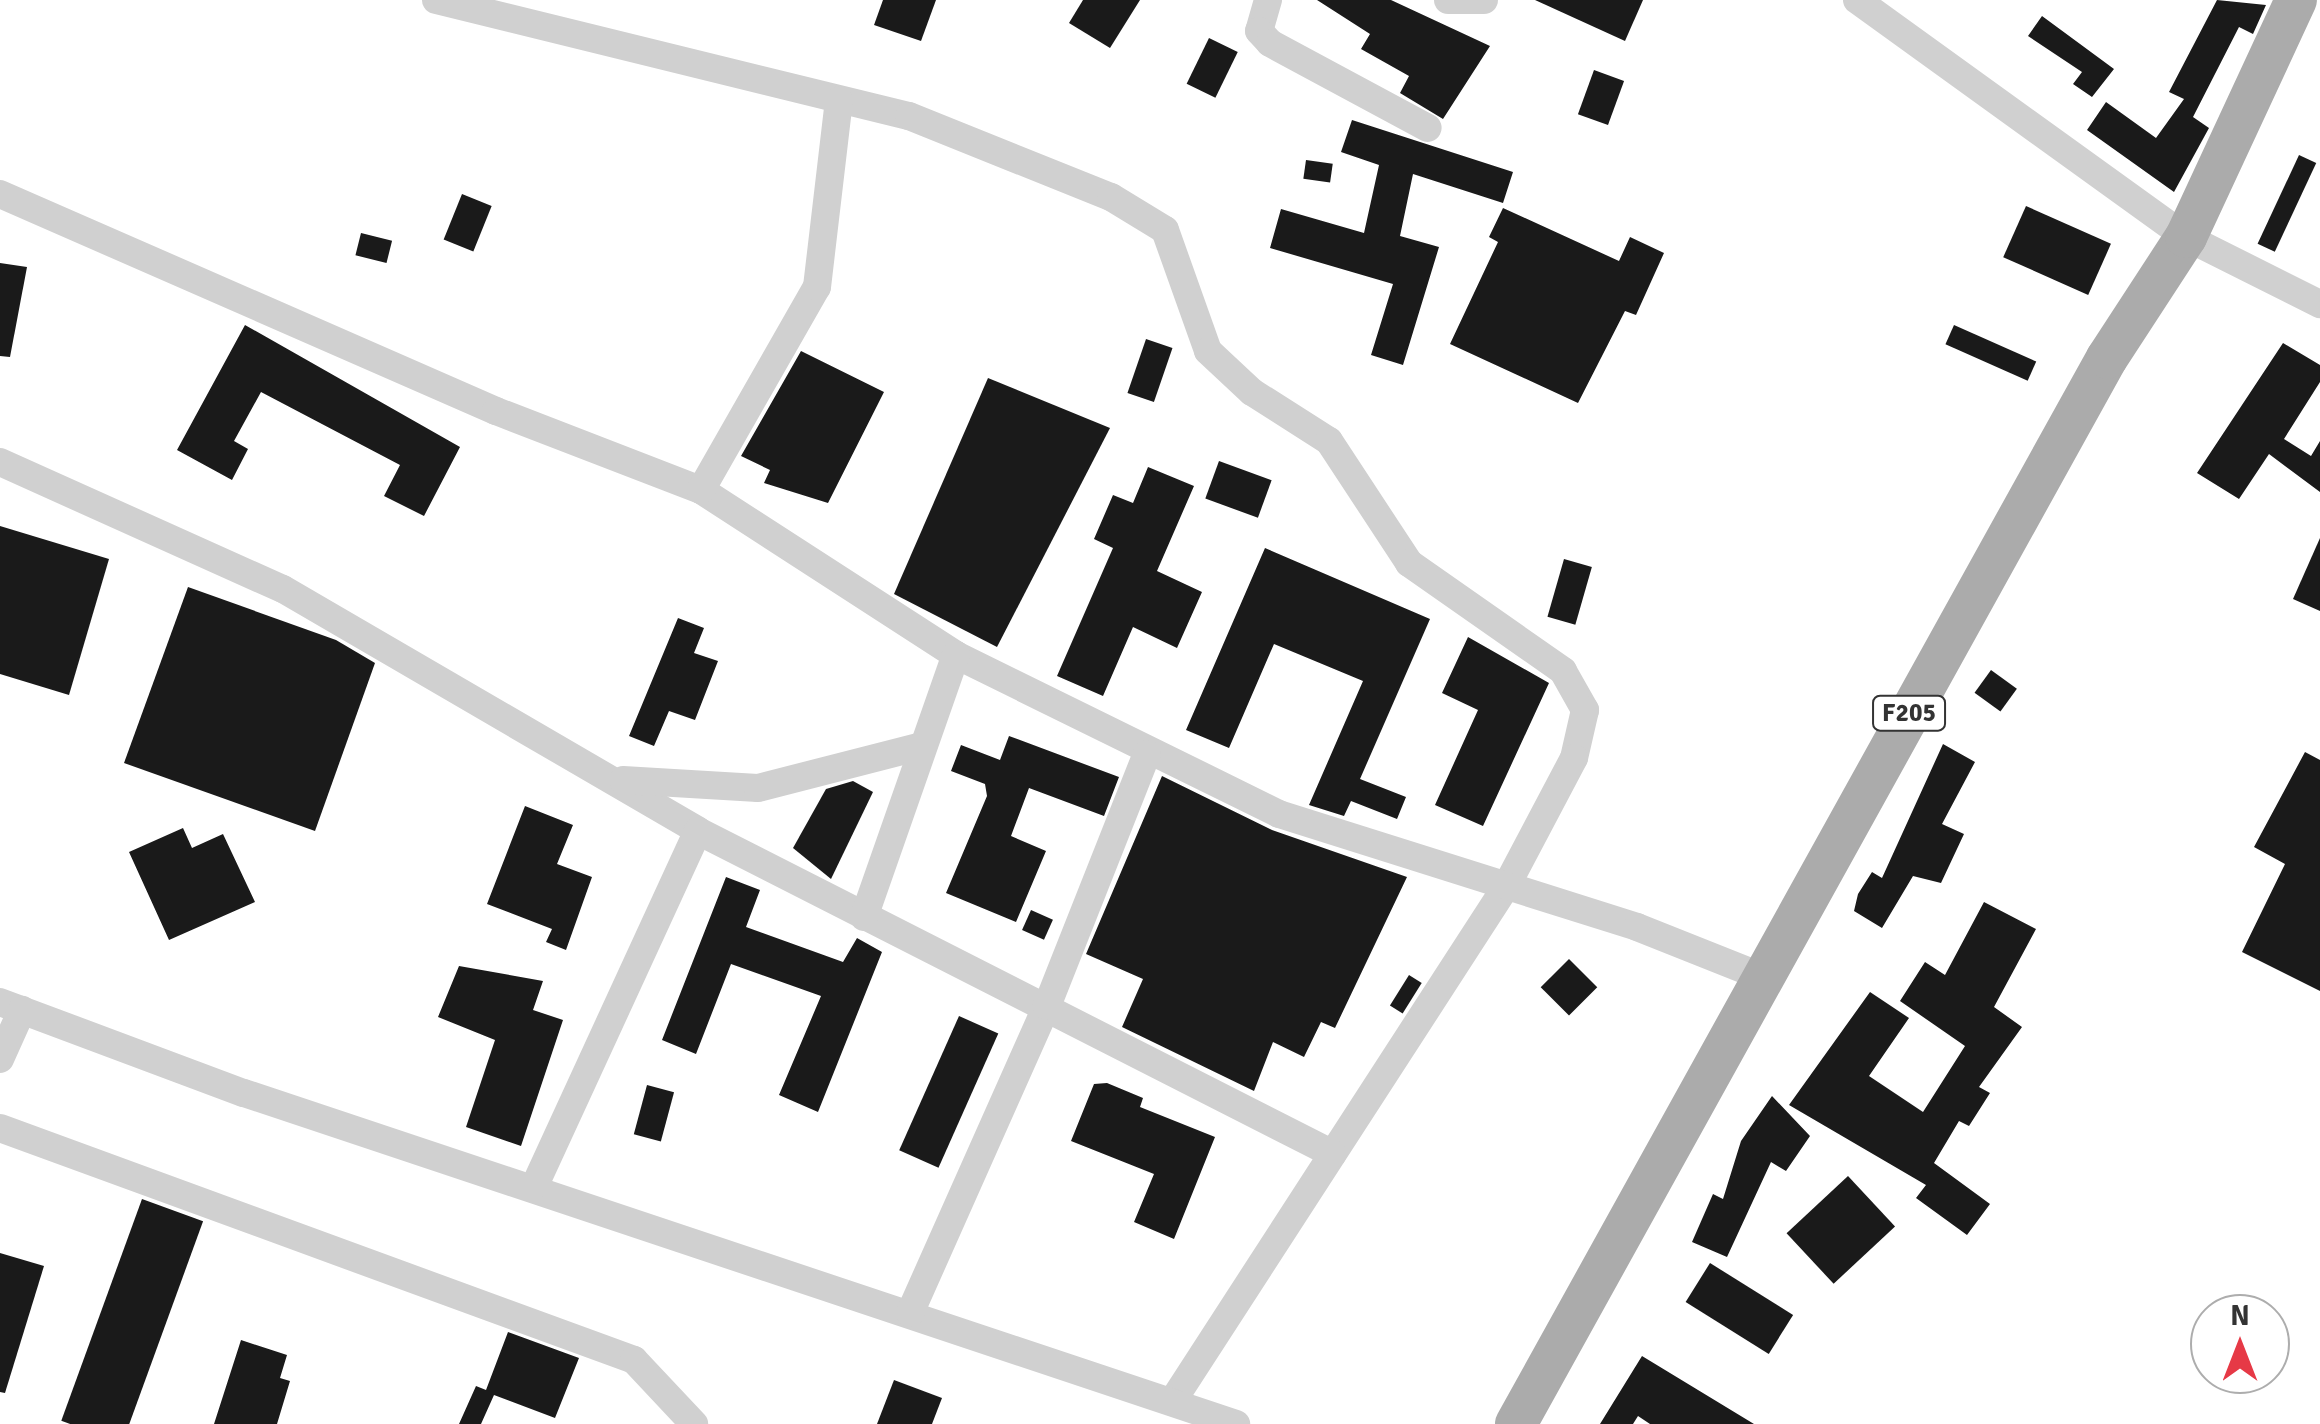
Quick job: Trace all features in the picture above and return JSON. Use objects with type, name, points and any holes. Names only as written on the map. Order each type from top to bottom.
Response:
[{"type":"main road","name":"F205","points":[[1516,1424],[2108,358],[2186,237],[2296,0]]},
{"type":"street","points":[[436,0],[839,100],[1002,148],[1111,196],[1164,230],[1208,351],[1252,392],[1329,440],[1410,563],[1563,671],[1585,710],[1574,758],[1507,885],[1174,1399]]},
{"type":"street","points":[[1268,0],[1259,31],[1270,44],[1428,128]]},
{"type":"street","points":[[1448,0],[1484,0]]},
{"type":"street","points":[[1857,0],[2186,237],[2320,304]]},
{"type":"street","points":[[702,490],[817,288],[839,100]]},
{"type":"street","points":[[0,194],[496,411],[702,490],[956,656],[1147,754],[1279,814],[1507,885],[1765,978]]},
{"type":"street","points":[[0,462],[283,589],[698,831],[1333,1154]]},
{"type":"street","points":[[864,918],[920,746],[956,656]]},
{"type":"street","points":[[606,777],[758,788],[920,746]]},
{"type":"street","points":[[910,1313],[1047,1006],[1147,754]]},
{"type":"street","points":[[535,1185],[698,831]]},
{"type":"street","points":[[0,1059],[11,1006],[244,1093],[535,1185],[1174,1399],[1236,1424]]},
{"type":"street","points":[[0,1128],[634,1360],[694,1424]]},
{"type":"building","points":[[883,0],[936,0],[921,41],[874,25]]},
{"type":"building","points":[[1083,0],[1140,0],[1110,48],[1069,23]]},
{"type":"building","points":[[1317,0],[1391,0],[1490,46],[1443,119],[1400,93],[1409,76],[1361,49],[1370,34]]},
{"type":"building","points":[[1535,0],[1643,0],[1625,41]]},
{"type":"building","points":[[2217,0],[2266,5],[2253,34],[2239,27],[2193,117],[2209,128],[2174,192],[2087,130],[2106,102],[2156,138],[2184,99],[2169,92]]},
{"type":"building","points":[[2042,16],[2114,69],[2092,97],[2073,84],[2082,72],[2028,36]]},
{"type":"building","points":[[1209,38],[1238,52],[1215,98],[1187,84]]},
{"type":"building","points":[[1594,70],[1624,81],[1608,125],[1578,114]]},
{"type":"building","points":[[1352,120],[1513,172],[1503,203],[1413,174],[1400,236],[1439,247],[1403,365],[1371,355],[1393,284],[1270,248],[1281,209],[1364,233],[1379,165],[1341,152]]},
{"type":"building","points":[[2299,155],[2316,163],[2275,252],[2258,244]]},
{"type":"building","points":[[1306,160],[1333,164],[1330,183],[1303,179]]},
{"type":"building","points":[[462,194],[492,206],[473,251],[444,239]]},
{"type":"building","points":[[2026,206],[2111,244],[2088,295],[2003,257]]},
{"type":"building","points":[[1503,208],[1619,261],[1630,237],[1664,253],[1636,315],[1625,311],[1578,403],[1450,344],[1498,242],[1489,237]]},
{"type":"building","points":[[361,233],[392,241],[386,263],[355,255]]},
{"type":"building","points":[[0,263],[27,267],[10,357],[0,356]]},
{"type":"building","points":[[245,325],[460,447],[424,516],[384,496],[400,465],[261,392],[234,441],[248,449],[232,480],[177,450]]},
{"type":"building","points":[[1954,325],[2036,362],[2028,381],[1945,344]]},
{"type":"building","points":[[1146,339],[1172,348],[1154,402],[1127,393]]},
{"type":"building","points":[[2283,343],[2320,365],[2320,382],[2284,439],[2311,456],[2320,441],[2320,492],[2269,454],[2239,499],[2197,473]]},
{"type":"building","points":[[801,351],[884,392],[828,503],[764,483],[770,470],[741,456]]},
{"type":"building","points":[[988,378],[1110,428],[997,647],[894,594]]},
{"type":"building","points":[[1219,461],[1272,480],[1258,518],[1205,499]]},
{"type":"building","points":[[1148,467],[1194,486],[1157,571],[1202,592],[1177,648],[1133,627],[1103,696],[1057,676],[1113,548],[1094,539],[1113,495],[1133,503]]},
{"type":"building","points":[[0,526],[109,559],[69,695],[0,674]]},
{"type":"building","points":[[2320,538],[2320,611],[2293,599]]},
{"type":"building","points":[[1265,548],[1430,619],[1360,779],[1406,797],[1397,819],[1351,801],[1344,816],[1309,805],[1363,681],[1274,644],[1229,748],[1186,730]]},
{"type":"building","points":[[1564,559],[1592,567],[1575,625],[1547,617]]},
{"type":"building","points":[[188,587],[336,640],[375,663],[315,831],[124,763]]},
{"type":"building","points":[[678,618],[704,628],[694,653],[718,661],[695,720],[669,711],[654,746],[629,736]]},
{"type":"building","points":[[1468,637],[1549,683],[1483,826],[1435,805],[1478,710],[1442,693]]},
{"type":"building","points":[[1991,670],[2017,689],[2000,711],[1975,693]]},
{"type":"building","points":[[1009,736],[1119,777],[1104,816],[1029,788],[1011,836],[1046,851],[1016,922],[946,893],[987,796],[985,784],[951,771],[961,745],[1000,760]]},
{"type":"building","points":[[1943,744],[1975,762],[1942,824],[1964,834],[1941,883],[1913,876],[1882,928],[1854,911],[1858,894],[1872,872],[1882,878]]},
{"type":"building","points":[[2305,752],[2320,760],[2320,991],[2242,952],[2285,864],[2254,847]]},
{"type":"building","points":[[1162,776],[1272,830],[1407,877],[1335,1028],[1321,1022],[1304,1057],[1273,1042],[1254,1091],[1122,1027],[1143,979],[1086,954]]},
{"type":"building","points":[[853,781],[873,792],[831,879],[793,848],[826,789]]},
{"type":"building","points":[[525,806],[573,825],[557,864],[592,877],[566,950],[546,942],[552,929],[487,904]]},
{"type":"building","points":[[183,828],[192,848],[223,834],[255,902],[169,940],[129,852]]},
{"type":"building","points":[[726,877],[760,890],[746,927],[843,962],[857,938],[882,952],[818,1112],[779,1095],[821,996],[731,964],[696,1054],[662,1040]]},
{"type":"building","points":[[1984,902],[2036,929],[1994,1007],[2022,1027],[1979,1087],[1990,1093],[1969,1126],[1959,1121],[1934,1163],[1990,1204],[1967,1235],[1916,1198],[1926,1185],[1789,1105],[1870,992],[1909,1018],[1869,1076],[1923,1112],[1965,1046],[1900,1001],[1925,962],[1945,975]]},
{"type":"building","points":[[1031,910],[1053,920],[1044,940],[1022,930]]},
{"type":"building","points":[[1569,959],[1597,987],[1569,1016],[1541,987]]},
{"type":"building","points":[[459,966],[543,981],[533,1010],[563,1020],[521,1146],[466,1127],[495,1040],[438,1017]]},
{"type":"building","points":[[1409,975],[1422,983],[1403,1013],[1390,1006]]},
{"type":"building","points":[[959,1016],[998,1033],[938,1168],[899,1150]]},
{"type":"building","points":[[1107,1083],[1143,1098],[1140,1107],[1215,1137],[1174,1239],[1134,1222],[1154,1174],[1071,1141],[1094,1084]]},
{"type":"building","points":[[647,1085],[674,1092],[661,1142],[634,1134]]},
{"type":"building","points":[[1772,1096],[1810,1136],[1786,1171],[1771,1162],[1727,1257],[1692,1242],[1713,1194],[1723,1199],[1741,1141]]},
{"type":"building","points":[[1848,1176],[1895,1226],[1834,1284],[1787,1233]]},
{"type":"building","points":[[142,1199],[203,1221],[129,1424],[61,1421]]},
{"type":"building","points":[[0,1253],[44,1266],[5,1393],[0,1392]]},
{"type":"building","points":[[1710,1263],[1793,1315],[1769,1354],[1686,1302]]},
{"type":"building","points":[[508,1332],[579,1358],[555,1418],[494,1395],[481,1424],[459,1424],[476,1386],[486,1390]]},
{"type":"building","points":[[241,1340],[287,1355],[280,1378],[290,1381],[277,1424],[214,1424]]},
{"type":"building","points":[[1642,1356],[1754,1424],[1650,1424],[1638,1416],[1633,1424],[1600,1424]]},
{"type":"building","points":[[894,1380],[942,1398],[932,1424],[877,1424]]}]
